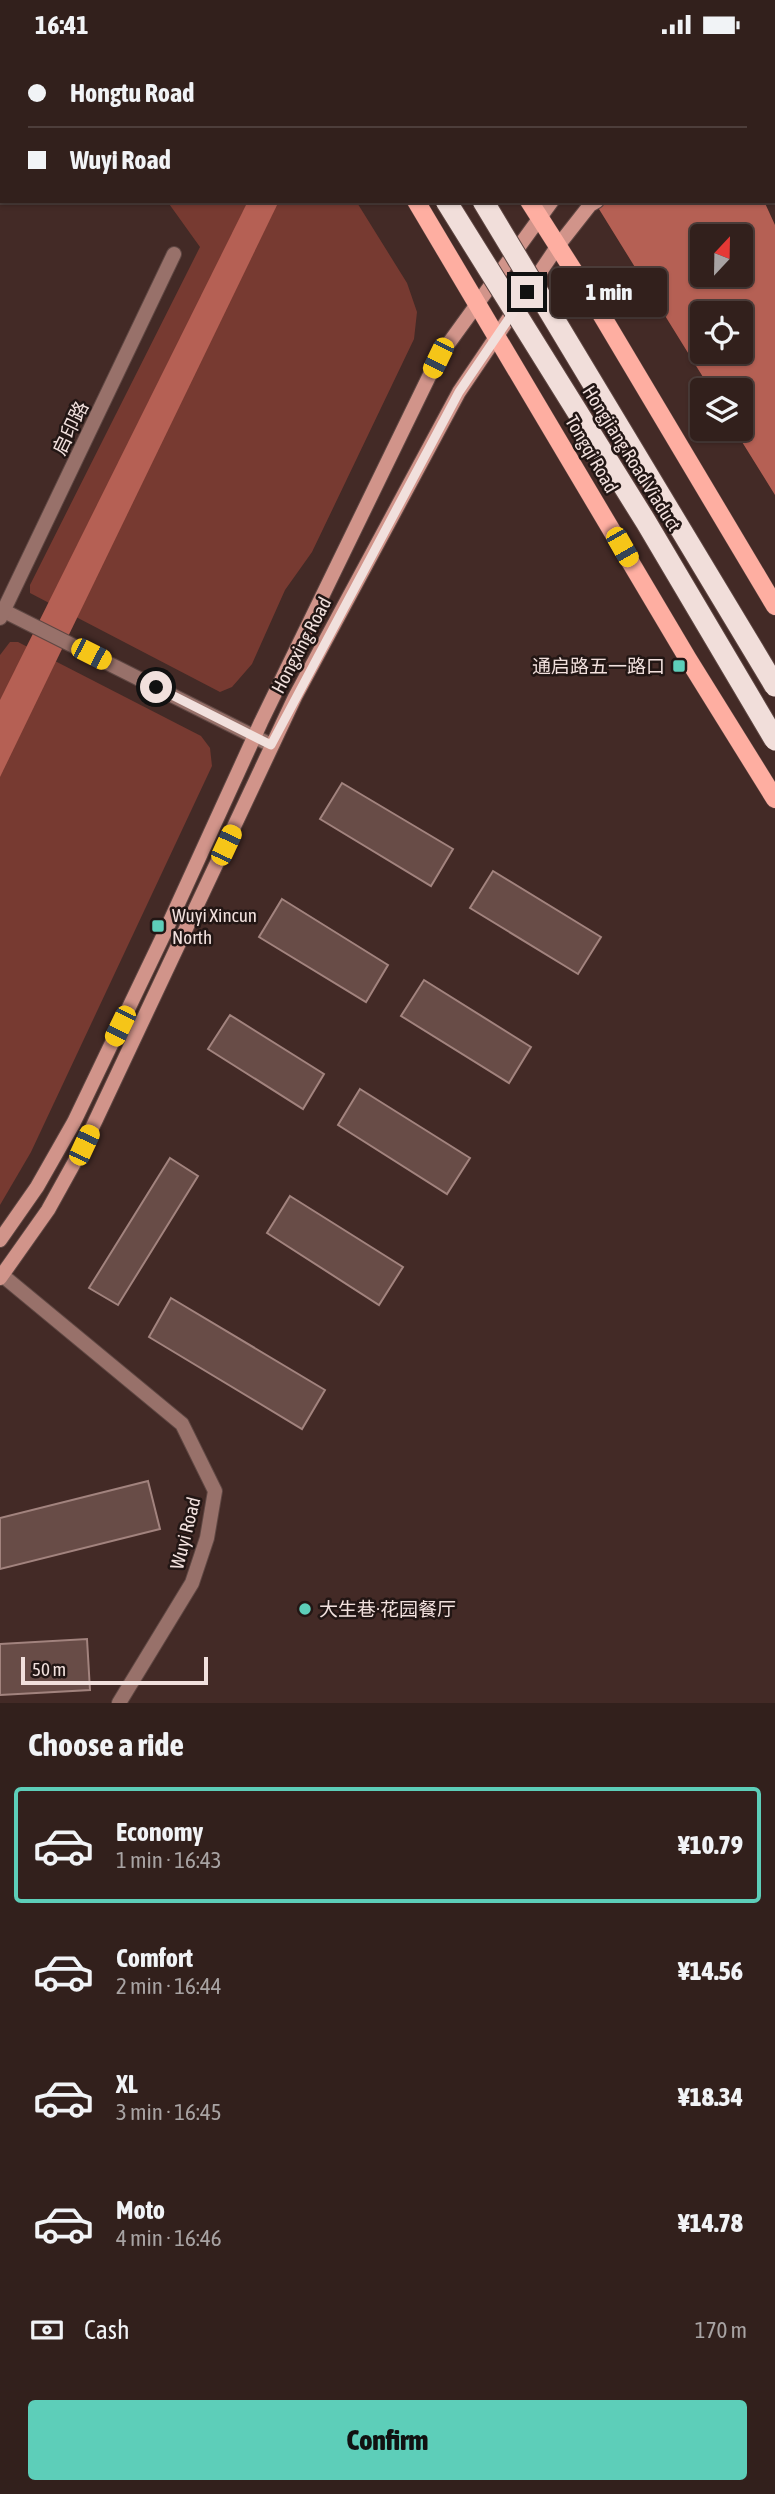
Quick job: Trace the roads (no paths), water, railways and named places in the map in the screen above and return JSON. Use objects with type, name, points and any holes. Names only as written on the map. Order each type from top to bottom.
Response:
[{"type":"highway","name":"Hongjiang Road Viaduct","points":[[447,203],[646,522],[775,740]]},
{"type":"highway","name":"Hongjiang Road Viaduct","points":[[484,203],[775,686]]},
{"type":"main road","name":"Tongqi Road","points":[[417,203],[775,799]]},
{"type":"main road","points":[[529,203],[708,490],[775,606]]},
{"type":"main road","points":[[477,302],[550,203]]},
{"type":"main road","points":[[496,336],[557,247],[594,203]]},
{"type":"main road","name":"Hongxing Road","points":[[0,1240],[37,1187],[74,1122],[254,737],[438,358],[477,302]]},
{"type":"main road","name":"Hongxing Road","points":[[1,1276],[48,1210],[84,1145],[271,745],[459,392],[496,336]]},
{"type":"street","name":"启印路","points":[[1,612],[174,254]]},
{"type":"street","points":[[1,612],[18,617],[271,745]]},
{"type":"street","name":"Wuyi Road","points":[[1,1276],[182,1424],[215,1491],[207,1538],[192,1583],[119,1703]]},
{"type":"place","name":"通启路五一路口","points":[[679,666]]},
{"type":"place","name":"Wuyi Xincun North","points":[[158,926]]},
{"type":"place","name":"大生巷·花园餐厅","points":[[305,1609]]}]
